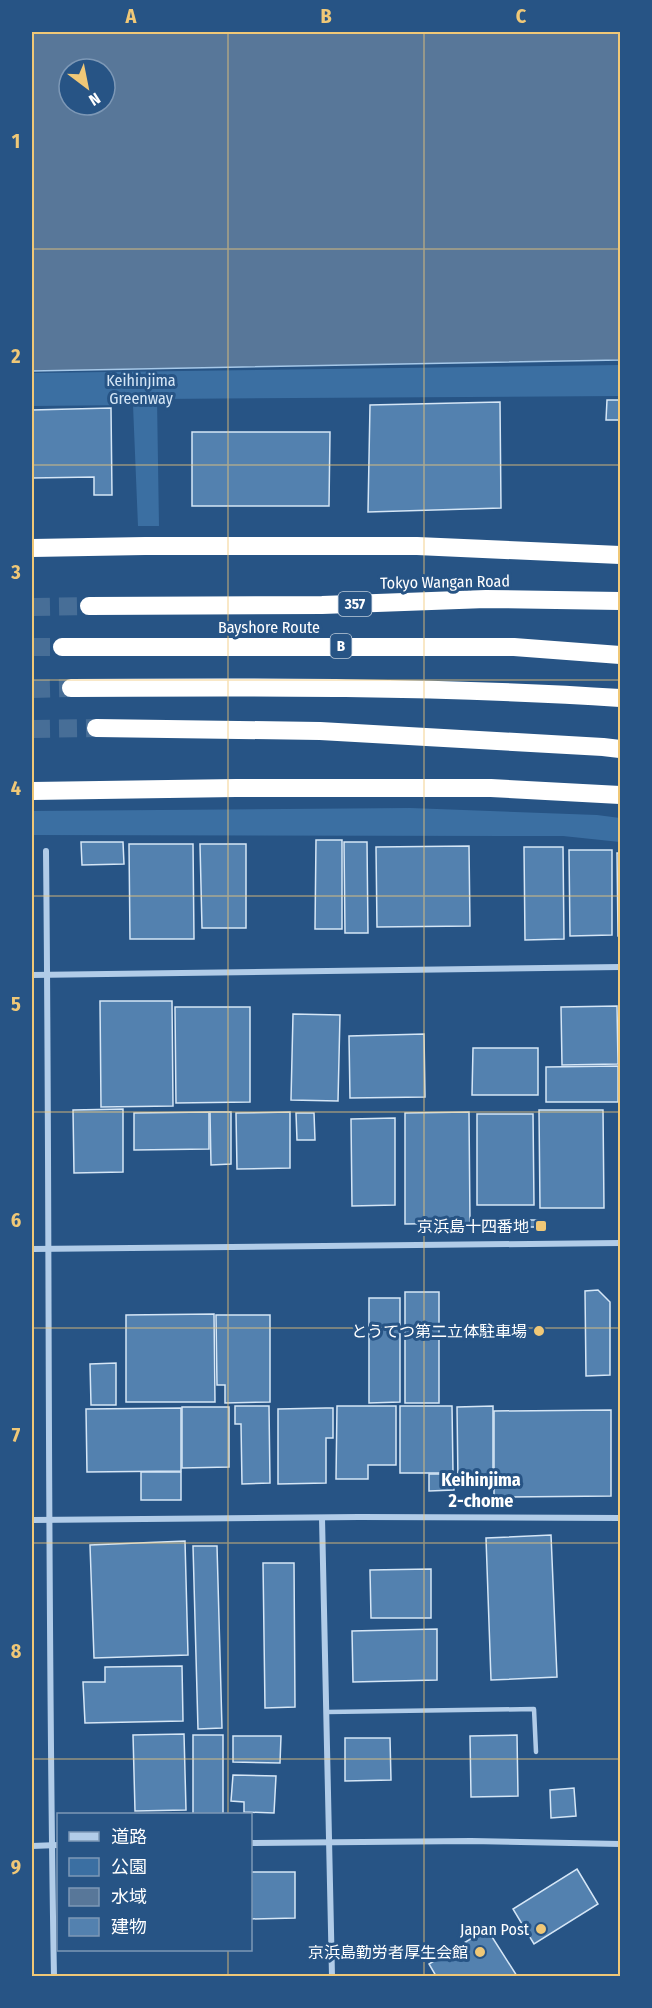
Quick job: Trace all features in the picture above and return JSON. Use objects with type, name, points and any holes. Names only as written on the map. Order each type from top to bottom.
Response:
[{"type":"highway","points":[[32,548],[417,546],[621,555]]},
{"type":"highway","name":"Tokyo Wangan Road","points":[[90,606],[322,605],[486,599],[621,601]]},
{"type":"highway","name":"Bayshore Route","points":[[62,647],[514,647],[621,654]]},
{"type":"highway","points":[[71,688],[325,687],[519,691],[621,698]]},
{"type":"highway","points":[[96,728],[320,731],[621,749]]},
{"type":"highway","points":[[32,791],[491,788],[621,795]]},
{"type":"street","points":[[46,851],[49,1249],[48,1520],[55,1845],[54,1977]]},
{"type":"street","points":[[32,975],[621,967]]},
{"type":"street","points":[[32,1250],[621,1243]]},
{"type":"street","points":[[322,1518],[332,1977]]},
{"type":"street","points":[[32,1520],[621,1518]]},
{"type":"street","points":[[252,1843],[471,1841],[621,1844]]},
{"type":"street","points":[[32,1846],[55,1845]]},
{"type":"lane","points":[[327,1712],[534,1708],[536,1752]]},
{"type":"green space","name":"Keihinjima Greenway","points":[[620,365],[620,396],[157,399],[159,526],[138,526],[133,405],[32,406],[32,373]]},
{"type":"green space","points":[[410,808],[597,815],[620,818],[620,842],[563,836],[32,835],[32,811]]},
{"type":"water","points":[[32,32],[620,32],[620,360],[32,371]]},
{"type":"building","points":[[607,400],[620,400],[620,420],[606,420]]},
{"type":"building","points":[[500,402],[501,508],[368,512],[370,405]]},
{"type":"building","points":[[111,408],[112,495],[94,495],[94,477],[32,478],[32,410]]},
{"type":"building","points":[[192,432],[330,432],[329,506],[192,506]]},
{"type":"building","points":[[316,840],[342,840],[342,929],[315,929]]},
{"type":"building","points":[[81,842],[123,842],[124,864],[82,865]]},
{"type":"building","points":[[344,842],[367,842],[368,933],[345,933]]},
{"type":"building","points":[[129,844],[193,844],[194,939],[130,939]]},
{"type":"building","points":[[200,844],[246,844],[246,928],[202,928]]},
{"type":"building","points":[[469,846],[470,926],[377,927],[376,847]]},
{"type":"building","points":[[524,847],[563,847],[564,939],[525,940]]},
{"type":"building","points":[[569,850],[612,850],[612,935],[570,936]]},
{"type":"building","points":[[617,853],[620,853],[620,936],[618,936]]},
{"type":"building","points":[[100,1001],[172,1001],[173,1106],[101,1107]]},
{"type":"building","points":[[617,1006],[618,1064],[562,1065],[561,1007]]},
{"type":"building","points":[[175,1007],[250,1007],[250,1102],[176,1103]]},
{"type":"building","points":[[293,1014],[340,1015],[338,1101],[291,1100]]},
{"type":"building","points":[[424,1034],[425,1097],[350,1098],[349,1036]]},
{"type":"building","points":[[473,1048],[538,1048],[538,1095],[472,1095]]},
{"type":"building","points":[[618,1066],[618,1102],[546,1102],[546,1067]]},
{"type":"building","points":[[123,1109],[123,1172],[74,1173],[73,1110]]},
{"type":"building","points":[[539,1110],[603,1110],[604,1208],[540,1208]]},
{"type":"building","points":[[209,1112],[209,1149],[134,1150],[134,1113]]},
{"type":"building","points":[[210,1112],[231,1112],[231,1164],[211,1165]]},
{"type":"building","points":[[290,1112],[290,1168],[237,1169],[236,1113]]},
{"type":"building","points":[[469,1112],[470,1223],[405,1224],[405,1113]]},
{"type":"building","points":[[296,1113],[314,1113],[315,1140],[297,1140]]},
{"type":"building","points":[[477,1114],[533,1114],[534,1205],[477,1205]]},
{"type":"building","points":[[395,1118],[395,1205],[352,1206],[351,1119]]},
{"type":"building","points":[[528,1220],[542,1220],[542,1227],[528,1227]]},
{"type":"building","points":[[598,1290],[610,1302],[610,1375],[586,1376],[585,1291]]},
{"type":"building","points":[[405,1292],[439,1292],[439,1403],[405,1403]]},
{"type":"building","points":[[369,1298],[400,1298],[400,1402],[369,1403]]},
{"type":"building","points":[[214,1314],[215,1402],[126,1402],[126,1315]]},
{"type":"building","points":[[216,1315],[270,1315],[270,1402],[225,1403],[225,1385],[217,1385]]},
{"type":"building","points":[[116,1363],[116,1405],[91,1405],[90,1364]]},
{"type":"building","points":[[235,1406],[269,1406],[270,1483],[242,1484],[241,1424],[235,1424]]},
{"type":"building","points":[[337,1406],[396,1406],[396,1465],[368,1465],[368,1479],[336,1479]]},
{"type":"building","points":[[400,1406],[452,1406],[453,1473],[400,1473]]},
{"type":"building","points":[[493,1406],[493,1481],[458,1482],[457,1407]]},
{"type":"building","points":[[182,1407],[229,1407],[229,1467],[182,1468]]},
{"type":"building","points":[[181,1408],[181,1471],[87,1472],[86,1409]]},
{"type":"building","points":[[333,1408],[333,1438],[326,1438],[326,1483],[278,1484],[278,1409]]},
{"type":"building","points":[[611,1410],[611,1496],[494,1497],[494,1411]]},
{"type":"building","points":[[141,1472],[181,1472],[181,1500],[141,1500]]},
{"type":"building","points":[[429,1474],[454,1474],[454,1490],[429,1491]]},
{"type":"building","points":[[551,1535],[557,1677],[491,1680],[486,1538]]},
{"type":"building","points":[[185,1541],[188,1655],[94,1658],[90,1545]]},
{"type":"building","points":[[193,1546],[217,1546],[222,1728],[198,1729]]},
{"type":"building","points":[[263,1563],[294,1563],[295,1707],[265,1708]]},
{"type":"building","points":[[431,1569],[431,1618],[371,1618],[370,1570]]},
{"type":"building","points":[[437,1629],[437,1680],[353,1682],[352,1631]]},
{"type":"building","points":[[182,1666],[183,1721],[85,1723],[83,1682],[105,1682],[105,1667]]},
{"type":"building","points":[[184,1734],[186,1810],[135,1811],[133,1735]]},
{"type":"building","points":[[193,1735],[223,1735],[223,1813],[193,1813]]},
{"type":"building","points":[[517,1735],[518,1796],[471,1797],[470,1736]]},
{"type":"building","points":[[233,1736],[281,1736],[280,1763],[233,1762]]},
{"type":"building","points":[[345,1738],[390,1738],[391,1780],[345,1781]]},
{"type":"building","points":[[233,1775],[276,1776],[274,1813],[244,1812],[244,1802],[231,1801]]},
{"type":"building","points":[[574,1788],[576,1816],[551,1818],[550,1790]]},
{"type":"building","points":[[577,1869],[598,1904],[534,1944],[513,1909]]},
{"type":"building","points":[[252,1872],[295,1872],[295,1918],[252,1919]]},
{"type":"building","name":"京浜島勤労者厚生会館","points":[[487,1929],[517,1976],[436,1976],[429,1964]]},
{"type":"tunnel","points":[[32,607],[89,606]]},
{"type":"tunnel","points":[[32,647],[62,647]]},
{"type":"tunnel","points":[[32,689],[71,688]]},
{"type":"tunnel","points":[[32,729],[96,728]]},
{"type":"place","name":"京浜島十四番地","points":[[541,1226]]},
{"type":"place","name":"とうてつ第二立体駐車場","points":[[539,1331]]},
{"type":"place","name":"Japan Post","points":[[541,1929]]},
{"type":"place","name":"京浜島勤労者厚生会館","points":[[480,1952]]},
{"type":"district","name":"Keihinjima 2-chome","points":[[481,1490]]}]
